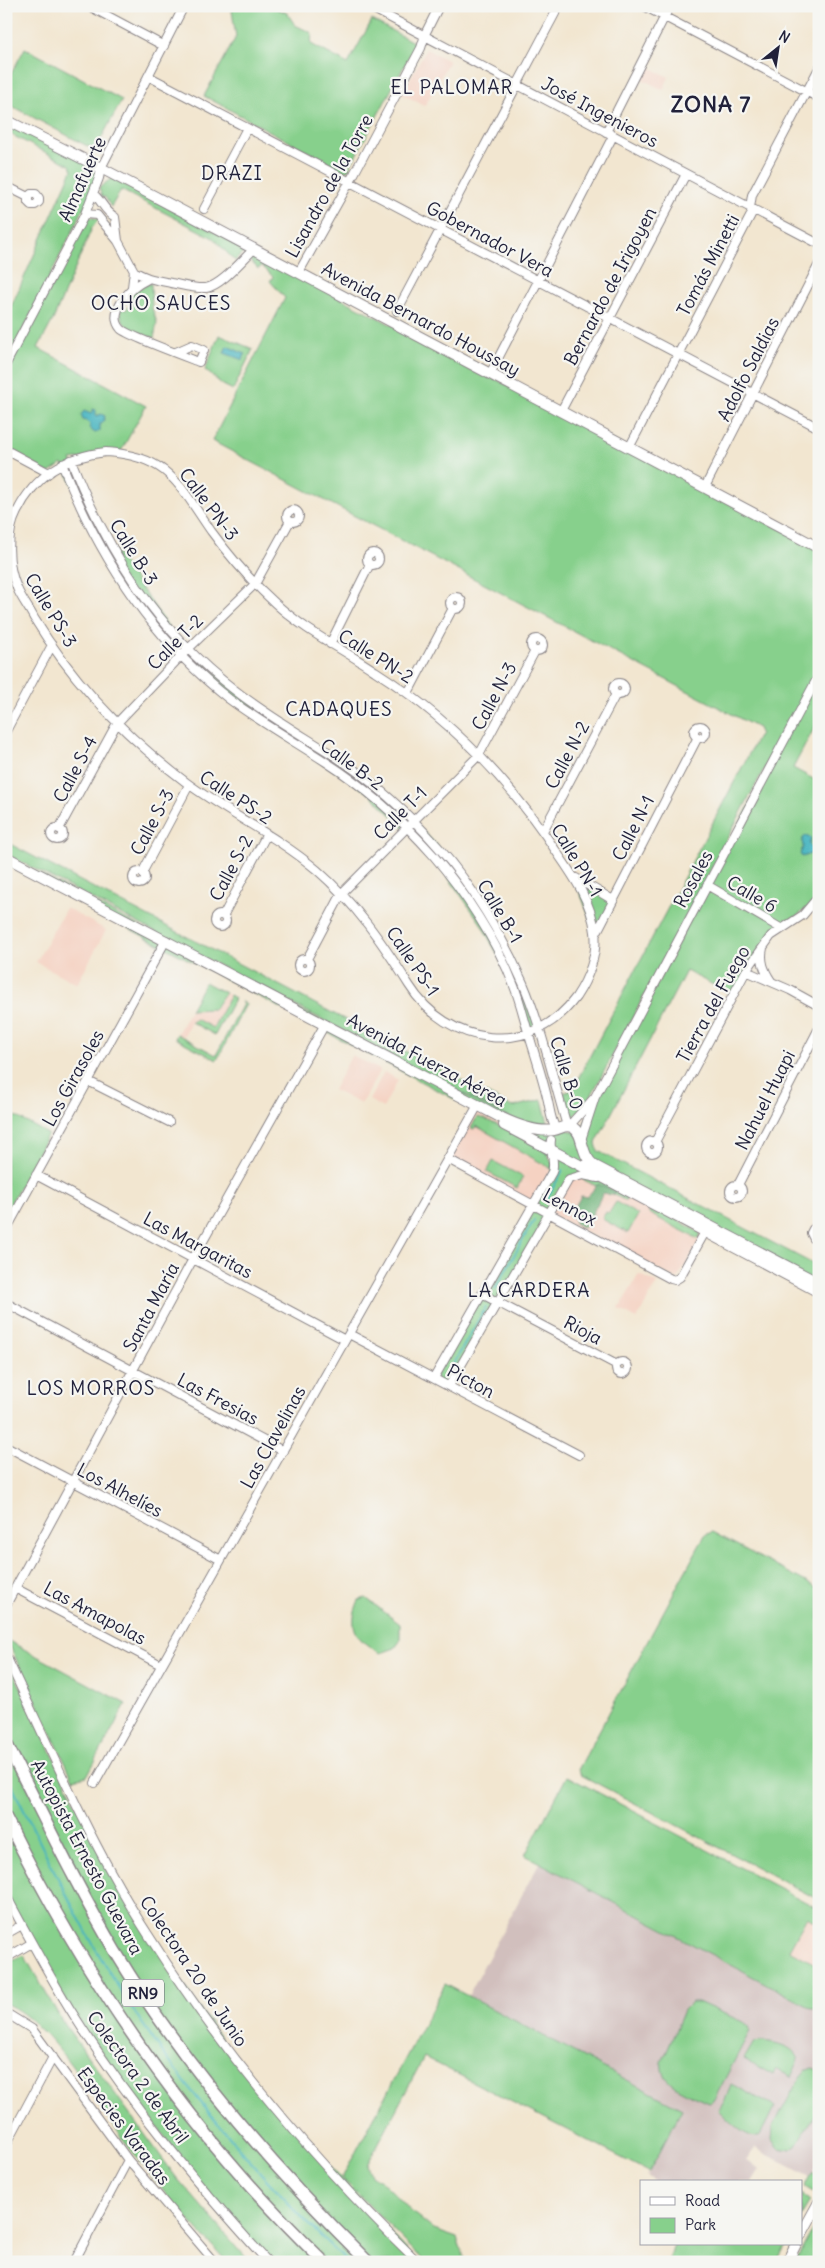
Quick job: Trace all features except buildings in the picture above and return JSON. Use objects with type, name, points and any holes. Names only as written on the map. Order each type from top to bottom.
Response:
[{"type":"highway","name":"Autopista Ernesto Guevara","points":[[6,1743],[88,1904],[116,1952],[164,2026],[257,2145],[301,2194],[368,2262]]},
{"type":"highway","name":"RN9","points":[[6,1818],[58,1916],[90,1971],[164,2078],[239,2173],[290,2230],[324,2262]]},
{"type":"main road","name":"Avenida Bernardo Houssay","points":[[6,120],[101,168],[819,548]]},
{"type":"main road","name":"Avenida Fuerza Aérea","points":[[6,857],[164,943],[477,1108],[555,1142]]},
{"type":"main road","name":"Avenida Fuerza Aérea","points":[[6,864],[164,943]]},
{"type":"main road","name":"Avenida Fuerza Aérea","points":[[477,1108],[525,1127],[555,1142],[605,1179],[819,1292]]},
{"type":"main road","name":"Avenida Fuerza Aérea","points":[[555,1142],[568,1126]]},
{"type":"main road","points":[[568,1126],[577,1132],[584,1155],[595,1166],[819,1283]]},
{"type":"main road","points":[[555,1142],[573,1154],[577,1150],[580,1141]]},
{"type":"main road","points":[[802,2233],[819,2202]]},
{"type":"main road","points":[[786,2262],[795,2246]]},
{"type":"street","points":[[89,6],[164,46]]},
{"type":"street","name":"Almafuerte","points":[[6,364],[85,214],[101,168],[184,6]]},
{"type":"street","name":"José Ingenieros","points":[[368,6],[819,244]]},
{"type":"street","name":"Lisandro de la Torre","points":[[298,272],[350,182],[421,48],[424,36],[439,6]]},
{"type":"street","points":[[397,311],[559,6]]},
{"type":"street","points":[[644,6],[819,98]]},
{"type":"street","points":[[490,374],[538,280],[670,6]]},
{"type":"street","name":"Tomás Minetti","points":[[629,448],[752,213],[750,208],[752,195],[819,68]]},
{"type":"street","name":"Gobernador Vera","points":[[148,76],[819,428]]},
{"type":"street","points":[[204,209],[247,128]]},
{"type":"street","name":"Bernardo de Irigoyen","points":[[561,411],[686,174]]},
{"type":"street","points":[[6,186],[28,197]]},
{"type":"street","points":[[93,194],[98,198],[105,211],[115,217],[118,241]]},
{"type":"street","points":[[85,214],[97,215],[105,211]]},
{"type":"street","points":[[97,215],[118,241],[134,271],[148,279],[207,288],[228,274],[254,249]]},
{"type":"street","name":"Adolfo Saldias","points":[[705,488],[819,264]]},
{"type":"street","points":[[134,271],[132,287],[116,314],[120,328],[176,352]]},
{"type":"street","points":[[132,287],[148,279]]},
{"type":"street","points":[[6,450],[49,473]]},
{"type":"street","name":"Calle PN-3","points":[[71,460],[84,455],[120,453],[142,458],[162,468],[180,484],[211,531],[255,584]]},
{"type":"street","name":"Calle PS-3","points":[[71,460],[49,473],[29,491],[11,526],[12,570],[17,588],[52,645],[117,723]]},
{"type":"street","name":"Calle B-3","points":[[71,460],[93,514],[115,554],[154,610],[188,649]]},
{"type":"street","name":"Calle B-3","points":[[59,466],[65,472],[84,517],[106,558],[146,615],[181,656]]},
{"type":"street","name":"Calle T-2","points":[[117,723],[181,656],[255,584],[290,521]]},
{"type":"street","points":[[6,534],[11,526]]},
{"type":"street","points":[[106,558],[115,554]]},
{"type":"street","points":[[330,644],[370,564]]},
{"type":"street","points":[[6,583],[17,588]]},
{"type":"street","name":"Calle PN-2","points":[[255,584],[304,627],[374,669],[408,693],[479,755]]},
{"type":"street","points":[[408,693],[453,608]]},
{"type":"street","points":[[6,731],[52,645]]},
{"type":"street","name":"Calle B-2","points":[[188,649],[242,696],[277,721],[334,755],[378,787],[413,821]]},
{"type":"street","name":"Calle N-3","points":[[479,755],[534,651]]},
{"type":"street","name":"Calle B-2","points":[[181,656],[228,698],[272,729],[328,763],[371,795],[406,828]]},
{"type":"street","name":"Rosales","points":[[580,1141],[595,1097],[819,675]]},
{"type":"street","name":"Calle N-2","points":[[543,831],[616,694]]},
{"type":"street","name":"Calle PS-2","points":[[117,723],[189,785],[309,864],[342,893]]},
{"type":"street","name":"Calle S-4","points":[[59,829],[117,723]]},
{"type":"street","name":"Calle N-1","points":[[596,934],[698,737]]},
{"type":"street","name":"Calle T-1","points":[[306,959],[342,893],[479,755]]},
{"type":"street","name":"Calle PN-1","points":[[479,755],[500,776],[543,831],[574,877],[583,893],[596,934],[591,969],[583,987],[570,1005],[529,1034]]},
{"type":"street","name":"Calle S-3","points":[[142,873],[189,785]]},
{"type":"street","name":"Calle B-1","points":[[413,821],[440,848],[488,918],[523,984],[538,1029]]},
{"type":"street","name":"Calle B-1","points":[[406,828],[432,855],[480,922],[514,985],[529,1034]]},
{"type":"street","name":"Calle S-2","points":[[223,916],[266,834]]},
{"type":"street","points":[[574,877],[613,900]]},
{"type":"street","name":"Calle 6","points":[[707,885],[782,929]]},
{"type":"street","name":"Calle PS-1","points":[[342,893],[381,941],[422,1004],[436,1017],[452,1028],[481,1036],[509,1037],[529,1034]]},
{"type":"street","name":"Tierra del Fuego","points":[[655,1142],[746,970],[771,936],[803,915],[818,898]]},
{"type":"street","points":[[480,922],[488,918]]},
{"type":"street","name":"Los Girasoles","points":[[6,1230],[164,943]]},
{"type":"street","points":[[764,945],[761,956],[764,971],[771,981]]},
{"type":"street","points":[[746,970],[819,1006]]},
{"type":"street","name":"Santa María","points":[[6,1605],[193,1259],[324,1027]]},
{"type":"street","name":"Nahuel Huapi","points":[[738,1186],[819,1028]]},
{"type":"street","name":"Calle B-0","points":[[538,1029],[568,1126]]},
{"type":"street","name":"Calle B-0","points":[[529,1034],[548,1097],[555,1142]]},
{"type":"street","points":[[88,1081],[169,1122]]},
{"type":"street","name":"Rosales","points":[[568,1126],[595,1097]]},
{"type":"street","name":"Las Clavelinas","points":[[94,1784],[477,1108]]},
{"type":"street","points":[[434,1378],[554,1168],[555,1142]]},
{"type":"street","name":"Lennox","points":[[448,1158],[671,1279],[677,1279],[705,1232]]},
{"type":"street","name":"Las Margaritas","points":[[36,1175],[193,1259],[347,1337]]},
{"type":"street","points":[[449,1386],[567,1182],[572,1176],[583,1175],[605,1179]]},
{"type":"street","points":[[819,1228],[813,1229],[811,1233],[812,1237],[819,1239]]},
{"type":"street","name":"Rioja","points":[[482,1294],[617,1365]]},
{"type":"street","name":"Las Fresias","points":[[6,1303],[283,1451]]},
{"type":"street","name":"Picton","points":[[347,1337],[434,1378],[580,1455]]},
{"type":"street","name":"Los Alhelíes","points":[[6,1446],[221,1560]]},
{"type":"street","name":"Las Amapolas","points":[[16,1588],[161,1666]]},
{"type":"street","name":"Colectora 20 de Junio","points":[[6,1656],[78,1808],[148,1935],[251,2081],[339,2183],[418,2262]]},
{"type":"street","name":"Colectora 2 de Abril","points":[[6,1894],[75,2017],[146,2119],[212,2200],[268,2262]]},
{"type":"street","points":[[6,1934],[22,1925]]},
{"type":"street","points":[[6,1958],[32,1943]]},
{"type":"street","name":"Especies Varadas","points":[[6,2013],[32,2029],[128,2160],[215,2262]]},
{"type":"street","points":[[6,2145],[53,2057]]},
{"type":"street","points":[[74,2262],[128,2160]]},
{"type":"street","points":[[202,2262],[207,2253]]},
{"type":"shaded area","points":[[426,49],[449,61],[425,106],[402,94]]},
{"type":"shaded area","points":[[649,67],[669,77],[663,90],[642,79]]},
{"type":"shaded area","points":[[66,908],[106,930],[77,984],[36,962]]},
{"type":"shaded area","points":[[225,993],[235,998],[215,1035],[191,1022],[183,1037],[177,1034],[190,1010],[212,1010],[217,1007]]},
{"type":"shaded area","points":[[352,1055],[380,1070],[361,1104],[333,1090]]},
{"type":"shaded area","points":[[384,1072],[398,1080],[383,1108],[369,1100]]},
{"type":"shaded area","points":[[475,1110],[550,1148],[554,1164],[534,1205],[448,1159]]},
{"type":"shaded area","points":[[583,1175],[705,1232],[677,1279],[549,1213],[567,1182]]},
{"type":"shaded area","points":[[639,1274],[657,1283],[637,1319],[619,1309]]},
{"type":"shaded area","points":[[539,1863],[819,2012],[819,2162],[810,2177],[755,2148],[746,2161],[760,2169],[753,2180],[653,2180],[647,2176],[682,2110],[468,1996]]},
{"type":"shaded area","points":[[807,1917],[819,1923],[819,1966],[789,1950]]},
{"type":"green space","points":[[234,6],[271,6],[287,13],[295,25],[312,33],[311,44],[348,64],[372,20],[415,43],[348,170],[344,171],[204,96],[236,37],[232,11]]},
{"type":"green space","points":[[25,48],[122,100],[96,148],[91,148],[6,103],[6,83]]},
{"type":"green space","points":[[6,120],[101,168],[99,178],[6,364],[6,318],[72,170],[70,165],[6,132]]},
{"type":"green space","points":[[112,178],[247,249],[235,261],[213,238],[121,190],[111,207],[105,197],[102,197],[99,188]]},
{"type":"green space","points":[[89,217],[99,219],[92,228],[53,320],[38,348],[146,406],[120,453],[71,460],[104,535],[173,633],[235,690],[378,787],[440,848],[507,951],[538,1029],[529,1034],[514,985],[480,922],[432,855],[371,795],[272,729],[181,656],[126,588],[62,464],[49,473],[6,450],[6,372]]},
{"type":"green space","points":[[254,253],[819,548],[819,719],[793,768],[819,782],[819,899],[771,936],[733,995],[686,971],[596,1143],[598,1151],[819,1267],[819,1292],[605,1179],[572,1176],[449,1386],[434,1378],[552,1172],[553,1156],[519,1133],[6,864],[6,857],[525,1127],[560,1127],[579,1134],[783,740],[780,739],[590,1098],[574,1116],[571,1115],[563,1093],[572,1090],[760,733],[758,728],[212,441],[285,298],[270,281],[273,277],[262,266],[258,269],[248,258]]},
{"type":"green space","points":[[151,283],[152,308],[157,323],[154,338],[130,329],[123,321],[121,315],[121,308],[126,310],[133,301],[128,298],[134,290]]},
{"type":"green space","points":[[219,335],[253,349],[233,390],[223,385],[205,370]]},
{"type":"green space","points":[[6,842],[512,1107],[542,1100],[548,1123],[542,1127],[520,1123],[6,854]]},
{"type":"green space","points":[[574,877],[613,900],[596,934]]},
{"type":"green space","points":[[205,982],[225,993],[214,1009],[190,1010]]},
{"type":"green space","points":[[230,995],[235,998],[215,1035],[191,1022],[196,1019],[213,1028]]},
{"type":"green space","points":[[241,1001],[246,1004],[217,1060],[175,1038],[177,1034],[216,1055],[243,1004]]},
{"type":"green space","points":[[6,1111],[48,1134],[6,1212]]},
{"type":"green space","points":[[477,1117],[501,1127],[543,1150],[549,1157],[552,1169],[476,1126],[474,1129],[471,1128]]},
{"type":"green space","points":[[493,1161],[523,1177],[517,1188],[487,1172]]},
{"type":"green space","points":[[578,1177],[598,1180],[627,1193],[626,1201]]},
{"type":"green space","points":[[598,1184],[616,1192],[611,1195],[603,1193],[583,1228],[575,1223],[572,1212],[581,1196],[587,1197]]},
{"type":"green space","points":[[616,1202],[638,1215],[628,1233],[602,1219],[606,1212],[609,1213]]},
{"type":"green space","points":[[654,1207],[701,1233],[698,1239],[648,1213]]},
{"type":"green space","points":[[712,1532],[819,1589],[819,1900],[581,1775],[578,1770],[705,1535]]},
{"type":"green space","points":[[366,1598],[400,1624],[400,1641],[395,1648],[381,1653],[365,1643],[356,1632],[354,1625],[355,1610],[359,1600]]},
{"type":"green space","points":[[7,1640],[126,1704],[87,1776],[73,1779]]},
{"type":"green space","points":[[6,1656],[78,1808],[148,1935],[251,2081],[418,2262],[268,2262],[212,2200],[75,2017],[6,1895]]},
{"type":"green space","points":[[567,1776],[819,1909],[819,1923],[807,1917],[789,1950],[819,1966],[819,1976],[813,1986],[819,1990],[819,2012],[525,1855]]},
{"type":"green space","points":[[24,1955],[62,2021],[176,2177],[250,2262],[227,2262],[178,2209],[144,2167],[58,2048],[23,2014],[6,2004],[6,1964]]},
{"type":"green space","points":[[445,1984],[682,2109],[649,2172],[424,2057],[367,2165],[371,2175],[387,2186],[412,2212],[434,2230],[457,2238],[466,2262],[425,2262],[342,2178]]},
{"type":"green space","points":[[692,2002],[698,2002],[745,2023],[749,2026],[750,2031],[716,2096],[709,2103],[678,2088],[665,2077],[662,2070],[662,2062],[684,2010]]},
{"type":"green space","points":[[754,2042],[772,2042],[789,2048],[797,2055],[799,2060],[791,2077],[776,2069],[773,2075],[744,2059]]},
{"type":"green space","points":[[812,2068],[819,2070],[819,2108],[796,2146],[790,2150],[778,2148],[772,2140],[773,2127],[800,2077],[805,2071]]},
{"type":"green space","points":[[731,2084],[775,2107],[759,2137],[753,2137],[742,2132],[718,2110],[725,2101]]},
{"type":"green space","points":[[813,2172],[819,2177],[819,2186],[813,2192],[805,2187]]},
{"type":"green space","points":[[802,2195],[810,2201],[802,2214]]},
{"type":"green space","points":[[819,2218],[819,2262],[795,2262]]},
{"type":"green space","points":[[673,2246],[786,2246],[777,2262],[669,2262]]},
{"type":"water","points":[[227,346],[245,354],[243,360],[224,353]]},
{"type":"water","points":[[93,409],[96,410],[96,416],[101,414],[105,416],[104,421],[100,424],[100,431],[95,433],[91,430],[89,422],[83,420],[81,415],[84,411],[91,414]]},
{"type":"water","points":[[805,836],[811,838],[809,845],[816,852],[802,857],[800,854],[803,847],[802,840]]},
{"type":"waterway","points":[[546,1200],[563,1170]]},
{"type":"waterway","points":[[495,1289],[534,1220]]},
{"type":"waterway","points":[[449,1372],[486,1307]]},
{"type":"waterway","points":[[6,1774],[94,1946],[119,1989],[147,2031],[209,2113],[243,2153],[277,2191],[347,2262]]},
{"type":"district","name":"EL PALOMAR","points":[[452,87]]},
{"type":"district","name":"ZONA 7","points":[[711,104]]},
{"type":"district","name":"DRAZI","points":[[232,173]]},
{"type":"district","name":"OCHO SAUCES","points":[[161,303]]},
{"type":"district","name":"CADAQUES","points":[[339,709]]},
{"type":"district","name":"LA CARDERA","points":[[529,1290]]},
{"type":"district","name":"LOS MORROS","points":[[91,1388]]}]
